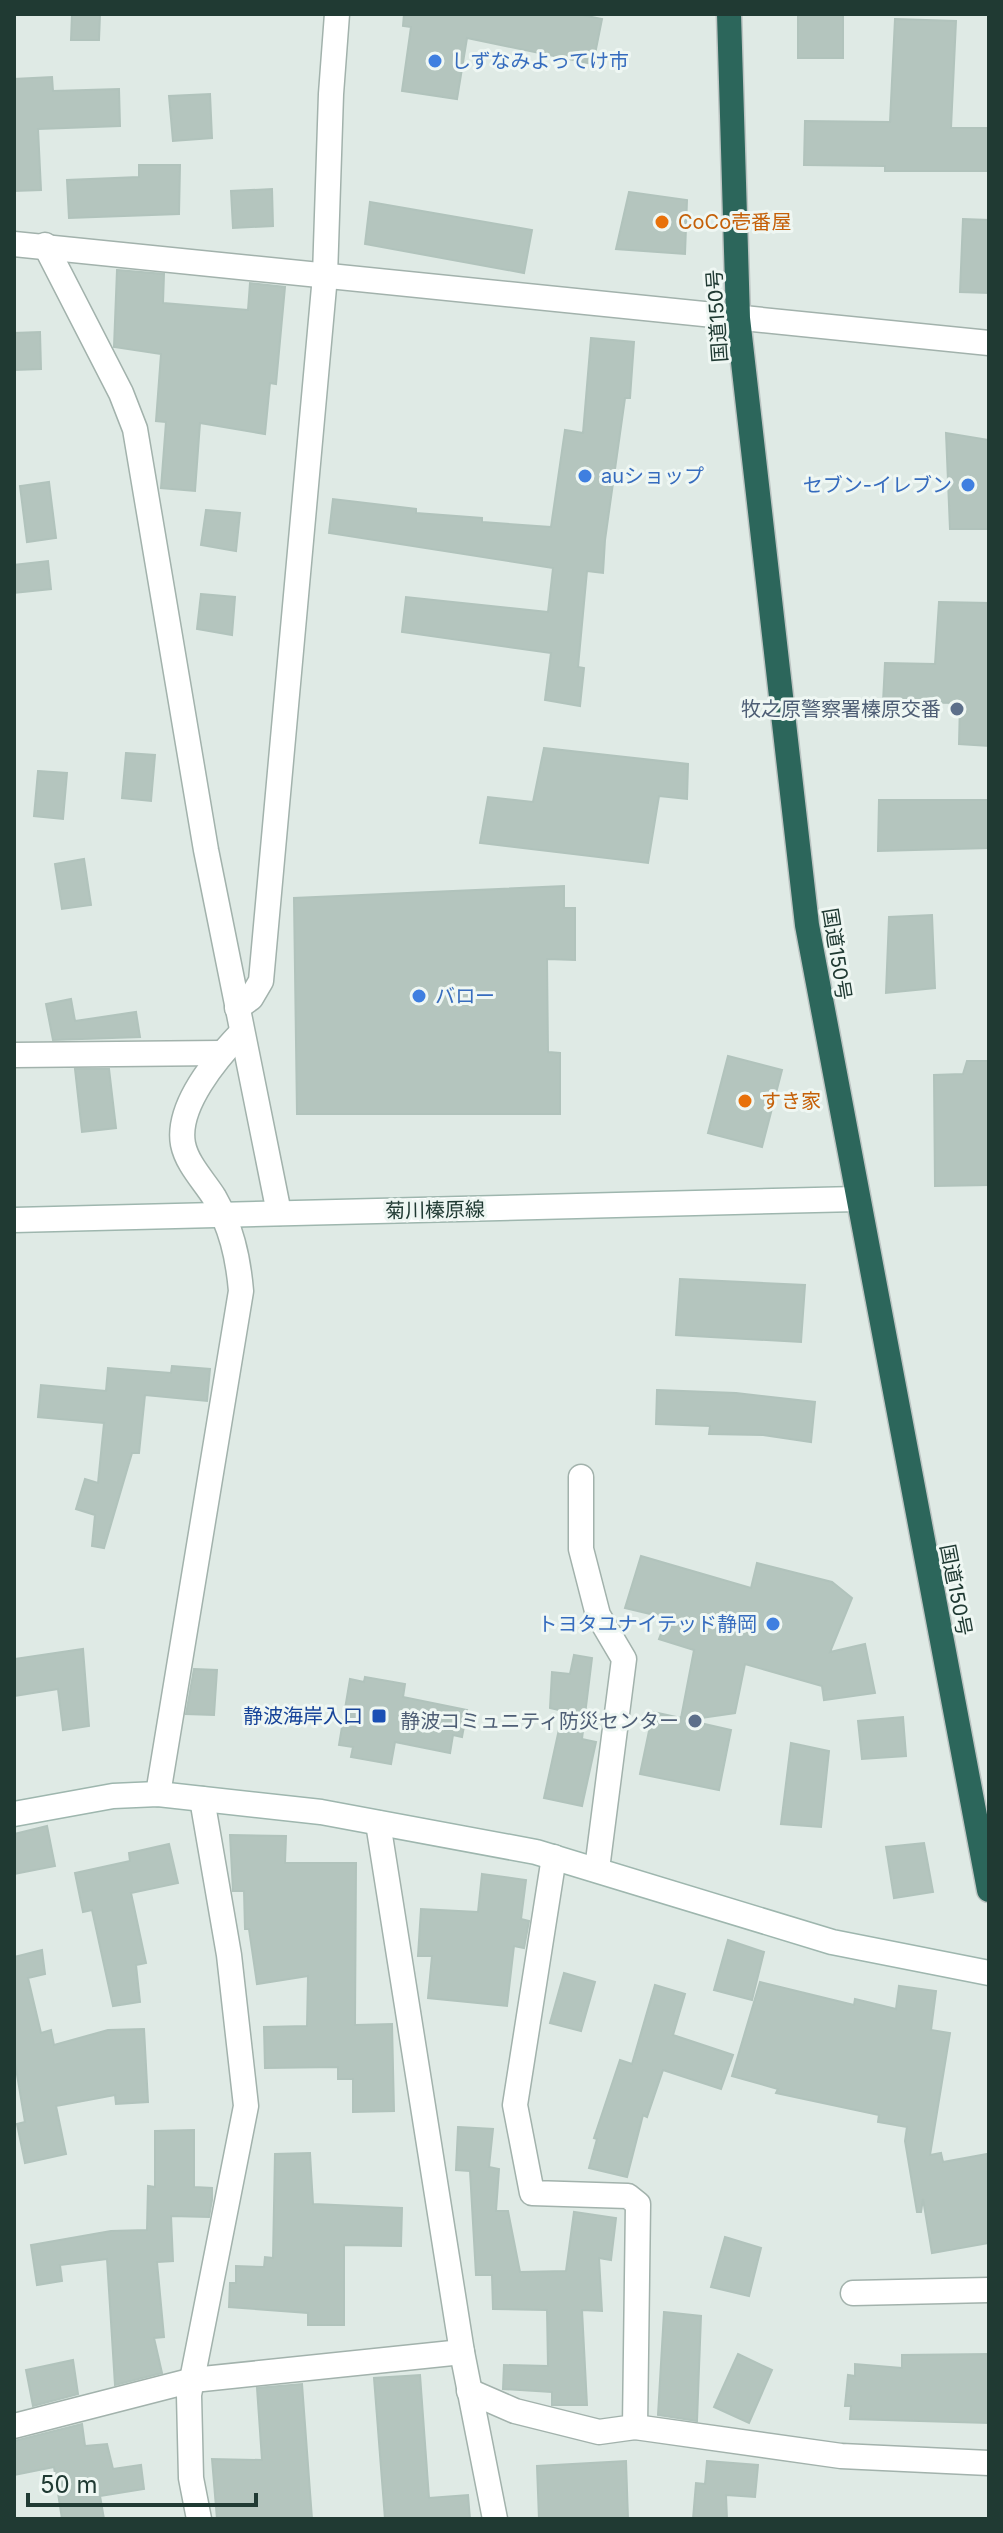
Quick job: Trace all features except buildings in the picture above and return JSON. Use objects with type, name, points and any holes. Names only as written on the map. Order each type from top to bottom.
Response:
[{"type":"highway","name":"国道150号","points":[[729,14],[738,318],[807,925],[989,1890]]},
{"type":"street","points":[[237,1008],[251,998],[261,981],[325,276],[337,14]]},
{"type":"street","points":[[14,244],[989,343]]},
{"type":"street","points":[[45,245],[121,393],[135,429],[206,850],[279,1213]]},
{"type":"street","points":[[158,1794],[241,1291],[239,1259],[223,1215],[183,1146],[183,1129],[192,1101],[221,1053],[241,1033]]},
{"type":"street","points":[[14,1055],[221,1053]]},
{"type":"street","name":"菊川榛原線","points":[[14,1220],[857,1199]]},
{"type":"street","points":[[581,1477],[581,1549],[598,1615],[624,1659],[597,1869]]},
{"type":"street","points":[[14,1814],[113,1796],[158,1794],[378,1823],[554,1857],[832,1942],[989,1973]]},
{"type":"street","points":[[199,2519],[191,2478],[189,2395],[246,2106],[229,1955],[202,1799]]},
{"type":"street","points":[[378,1823],[462,2352],[495,2519]]},
{"type":"street","points":[[554,1857],[515,2105],[532,2193],[628,2196],[638,2204],[635,2427]]},
{"type":"street","points":[[853,2293],[989,2290]]},
{"type":"street","points":[[14,2426],[193,2380],[462,2352]]},
{"type":"street","points":[[469,2391],[515,2411],[599,2432],[635,2427],[841,2456],[989,2463]]},
{"type":"place","name":"しずなみよってけ市","points":[[435,61]]},
{"type":"place","name":"CoCo壱番屋","points":[[662,222]]},
{"type":"place","name":"auショップ","points":[[585,476]]},
{"type":"place","name":"セブン-イレブン","points":[[968,485]]},
{"type":"place","name":"牧之原警察署榛原交番","points":[[957,709]]},
{"type":"place","name":"バロー","points":[[419,996]]},
{"type":"place","name":"すき家","points":[[745,1101]]},
{"type":"place","name":"トヨタユナイテッド静岡","points":[[773,1624]]},
{"type":"place","name":"静波海岸入口","points":[[379,1716]]},
{"type":"place","name":"静波コミュニティ防災センター","points":[[695,1721]]}]
